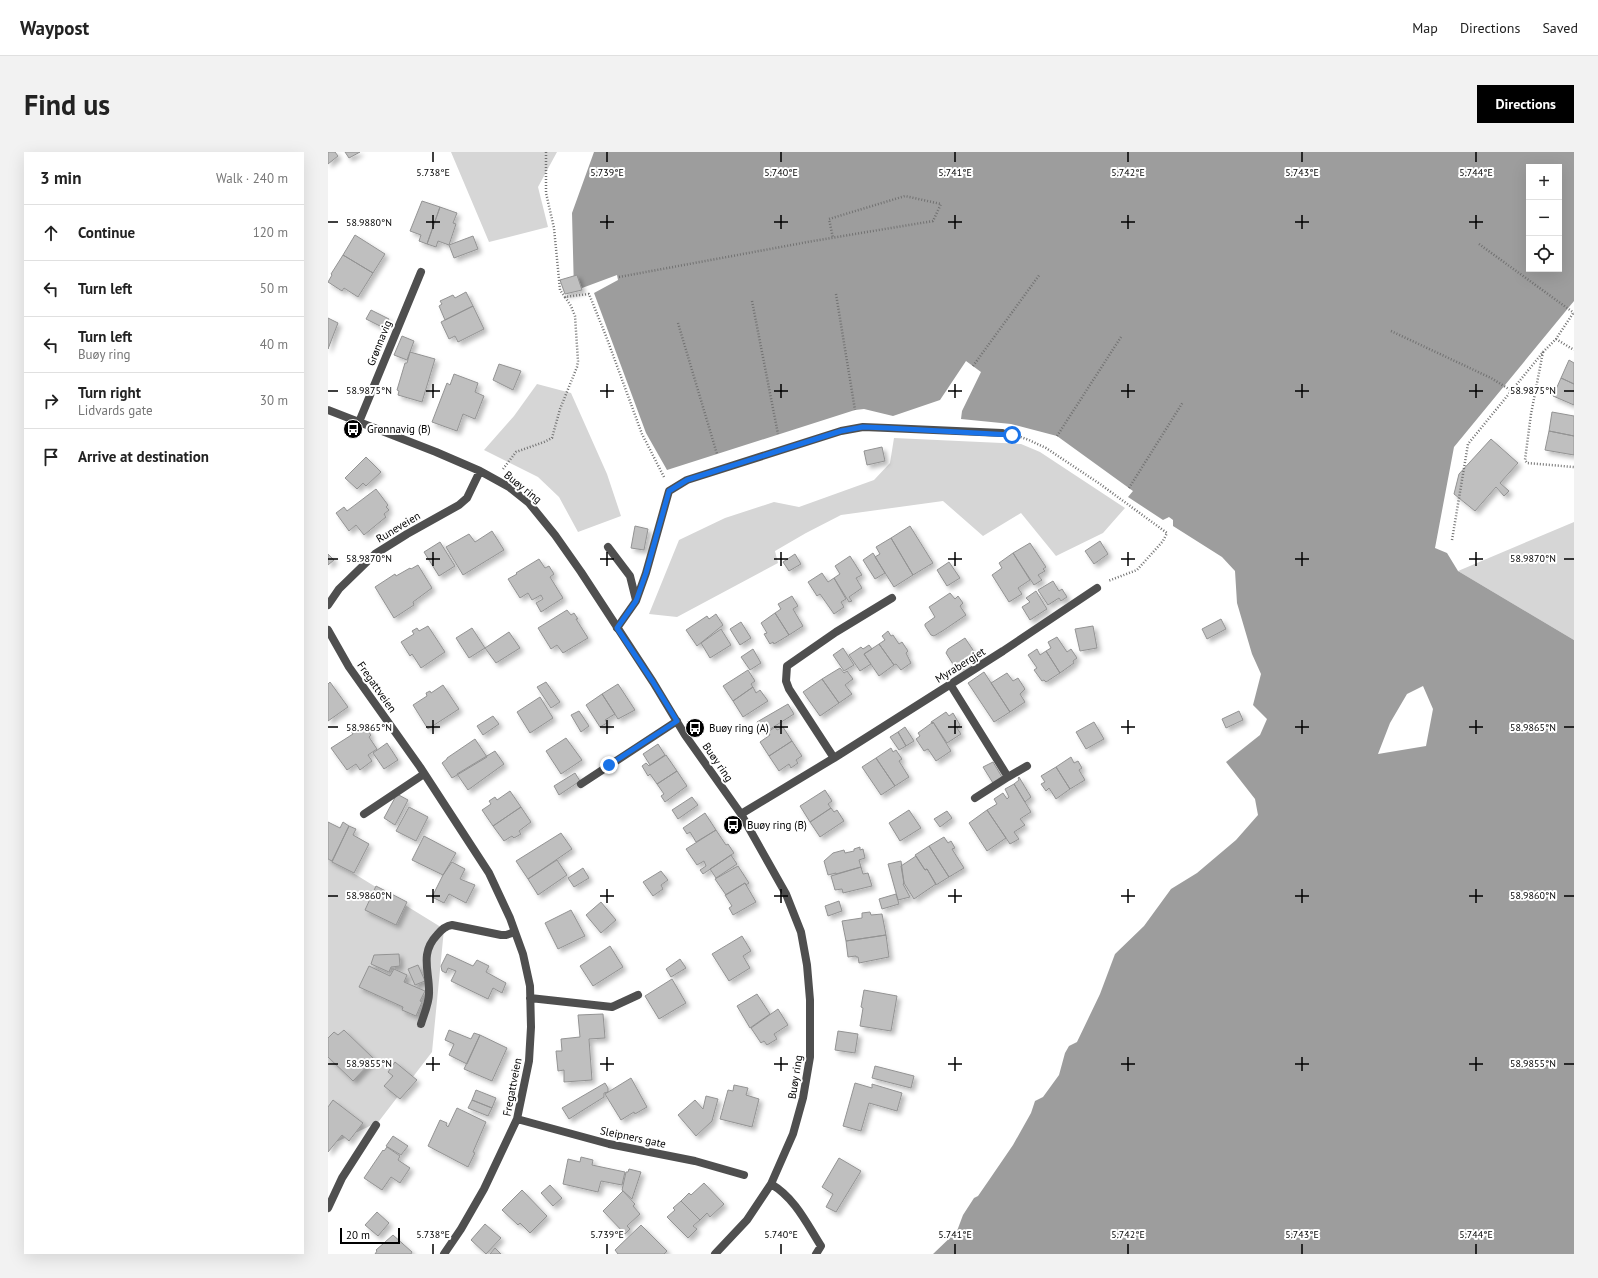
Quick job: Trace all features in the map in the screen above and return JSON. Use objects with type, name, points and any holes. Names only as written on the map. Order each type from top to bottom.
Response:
[{"type":"street","name":"Grønnavig","points":[[359,422],[421,272]]},
{"type":"street","name":"Buøy ring","points":[[328,410],[436,452],[480,471],[509,488],[529,503],[555,535],[653,682],[677,721],[741,814],[780,882],[801,932],[807,965],[810,1000],[810,1057],[803,1098],[793,1134],[771,1184],[747,1220],[715,1254]]},
{"type":"street","points":[[617,628],[636,601],[646,573],[669,491],[687,480],[854,428],[1002,433]]},
{"type":"street","name":"Runeveien","points":[[328,605],[339,589],[375,554],[459,505],[466,498],[480,471]]},
{"type":"street","points":[[608,547],[630,576],[636,601]]},
{"type":"street","name":"Myrabergjet","points":[[741,814],[834,758],[1003,651],[1097,588]]},
{"type":"street","points":[[834,758],[789,689],[786,681],[787,666],[836,632],[892,598]]},
{"type":"street","name":"Fregattveien","points":[[328,630],[348,667],[424,774],[489,873],[505,906],[523,954],[530,986],[531,1027],[529,1060],[517,1119],[484,1189],[461,1229],[444,1254]]},
{"type":"street","points":[[950,684],[1008,777]]},
{"type":"street","points":[[581,784],[677,721]]},
{"type":"street","points":[[975,798],[1027,766]]},
{"type":"street","points":[[364,814],[424,774]]},
{"type":"street","points":[[421,1024],[429,994],[425,961],[431,941],[439,932],[446,926],[452,925],[501,935],[515,932]]},
{"type":"street","points":[[530,998],[612,1007],[638,994]]},
{"type":"street","name":"Sleipners gate","points":[[517,1119],[609,1144],[695,1161],[744,1175]]},
{"type":"street","points":[[328,1208],[342,1178],[376,1125]]},
{"type":"street","points":[[771,1184],[785,1194],[807,1222],[821,1246],[816,1254]]},
{"type":"path","points":[[507,465],[516,452],[552,438],[555,432],[560,409],[578,361],[575,316],[571,306],[560,290],[554,228],[547,199],[545,181],[546,152]]},
{"type":"path","points":[[619,277],[933,220],[941,204],[905,196],[829,219],[833,238]]},
{"type":"path","points":[[1452,540],[1468,444],[1556,339],[1574,313],[1479,244]]},
{"type":"path","points":[[973,366],[1040,274]]},
{"type":"path","points":[[565,297],[589,294],[642,434],[669,491]]},
{"type":"path","points":[[836,294],[855,410]]},
{"type":"path","points":[[752,301],[778,434]]},
{"type":"path","points":[[678,322],[717,454]]},
{"type":"path","points":[[1391,331],[1491,378],[1512,391]]},
{"type":"path","points":[[1057,436],[1122,337]]},
{"type":"path","points":[[1556,339],[1574,350]]},
{"type":"path","points":[[1544,352],[1531,414],[1525,460],[1527,463],[1574,466]]},
{"type":"path","points":[[1129,488],[1183,402]]},
{"type":"path","points":[[1002,433],[1029,440],[1046,448],[1100,484],[1167,533],[1163,541],[1138,570],[1103,583],[1097,588]]},
{"type":"shaded area","points":[[451,152],[557,152],[538,187],[548,227],[489,242]]},
{"type":"shaded area","points":[[594,152],[1574,152],[1574,301],[1454,447],[1435,548],[1447,553],[1458,571],[1574,640],[1574,1254],[933,1254],[957,1231],[963,1215],[974,1198],[978,1196],[1013,1145],[1031,1113],[1035,1101],[1043,1097],[1059,1075],[1065,1053],[1069,1046],[1077,1042],[1100,994],[1115,954],[1144,926],[1171,889],[1197,873],[1236,840],[1258,815],[1255,799],[1226,762],[1260,735],[1267,719],[1253,705],[1261,674],[1252,654],[1237,603],[1235,571],[1222,557],[1173,526],[1173,520],[1169,517],[1163,520],[1128,497],[1133,491],[1057,436],[1011,424],[961,419],[962,411],[981,372],[966,361],[940,400],[893,416],[864,409],[855,410],[667,470],[646,433],[594,293],[618,280],[617,275],[574,291],[572,213]],"holes":[[[1423,686],[1433,709],[1426,746],[1378,754],[1390,723],[1407,694]]]},
{"type":"shaded area","points":[[537,384],[571,393],[607,474],[621,516],[578,532],[559,497],[538,477],[484,450],[514,416]]},
{"type":"shaded area","points":[[894,438],[1021,444],[1040,452],[1125,508],[1103,533],[1056,556],[1021,513],[983,536],[943,501],[841,515],[775,551],[778,563],[677,617],[649,614],[679,540],[725,518],[774,502],[799,507],[874,480],[890,463]]},
{"type":"shaded area","points":[[1574,522],[1574,640],[1458,571]]},
{"type":"shaded area","points":[[328,860],[332,860],[444,929],[432,1052],[376,1125],[372,1125],[328,1146]]},
{"type":"building","points":[[328,152],[335,152],[338,156],[328,164]]},
{"type":"building","points":[[345,152],[360,152],[349,158]]},
{"type":"building","points":[[422,201],[440,207],[427,244],[419,241],[421,235],[410,231]]},
{"type":"building","points":[[440,207],[457,213],[453,223],[456,224],[449,245],[438,241],[436,247],[427,244]]},
{"type":"building","points":[[355,235],[385,254],[373,273],[343,255]]},
{"type":"building","points":[[473,236],[478,249],[454,258],[449,245]]},
{"type":"building","points":[[343,255],[373,273],[358,297],[344,288],[342,291],[328,282],[332,275],[331,274]]},
{"type":"building","points":[[577,275],[582,290],[565,294],[560,280]]},
{"type":"building","points":[[466,292],[473,306],[445,320],[439,306],[442,304],[440,301],[453,295],[455,298]]},
{"type":"building","points":[[473,306],[484,329],[458,342],[455,336],[449,339],[441,322]]},
{"type":"building","points":[[371,310],[389,319],[384,328],[366,319]]},
{"type":"building","points":[[328,318],[338,323],[328,349]]},
{"type":"building","points":[[402,336],[414,341],[407,360],[394,355]]},
{"type":"building","points":[[410,352],[435,359],[422,402],[398,395],[399,391],[397,390]]},
{"type":"building","points":[[1569,360],[1574,363],[1574,384],[1561,378]]},
{"type":"building","points":[[499,364],[521,371],[513,390],[493,380]]},
{"type":"building","points":[[454,374],[478,383],[475,392],[484,396],[475,419],[463,414],[457,431],[432,422],[447,383],[450,385]]},
{"type":"building","points":[[1561,378],[1574,384],[1574,405],[1553,396]]},
{"type":"building","points":[[1552,412],[1574,416],[1574,436],[1549,431]]},
{"type":"building","points":[[1549,431],[1574,436],[1574,455],[1545,450]]},
{"type":"building","points":[[1491,439],[1518,463],[1500,483],[1509,491],[1504,496],[1496,487],[1475,511],[1454,494],[1459,474]]},
{"type":"building","points":[[882,447],[885,461],[867,465],[864,451]]},
{"type":"building","points":[[366,457],[381,472],[366,486],[363,483],[357,489],[345,478]]},
{"type":"building","points":[[376,489],[388,505],[386,507],[389,510],[384,514],[386,517],[364,535],[356,525],[349,531],[336,513],[344,507],[347,511]]},
{"type":"building","points":[[635,526],[648,529],[644,550],[631,548]]},
{"type":"building","points":[[910,526],[933,563],[913,575],[891,538]]},
{"type":"building","points":[[492,531],[504,550],[463,575],[446,547],[469,534],[475,542]]},
{"type":"building","points":[[891,538],[913,575],[894,587],[875,557],[880,554],[876,547]]},
{"type":"building","points":[[1100,541],[1108,554],[1094,564],[1085,551]]},
{"type":"building","points":[[440,542],[455,566],[439,576],[424,552]]},
{"type":"building","points":[[1030,543],[1046,567],[1043,569],[1045,571],[1038,575],[1042,580],[1034,585],[1013,553]]},
{"type":"building","points":[[873,553],[885,573],[875,579],[863,560]]},
{"type":"building","points":[[1013,553],[1030,580],[1018,588],[1022,594],[1009,602],[992,575],[1002,568],[999,563]]},
{"type":"building","points":[[328,554],[334,560],[328,565]]},
{"type":"building","points":[[795,554],[801,564],[789,571],[783,562]]},
{"type":"building","points":[[850,556],[862,575],[856,578],[862,588],[849,597],[852,601],[849,602],[834,578],[840,574],[835,566]]},
{"type":"building","points":[[539,559],[545,568],[549,566],[554,574],[550,577],[563,598],[541,612],[536,603],[543,599],[541,595],[532,600],[528,593],[520,598],[508,579]]},
{"type":"building","points":[[949,562],[960,578],[947,586],[937,570]]},
{"type":"building","points":[[418,565],[432,588],[413,602],[414,605],[394,618],[375,587],[395,574],[396,576]]},
{"type":"building","points":[[822,573],[828,582],[834,578],[846,599],[841,602],[844,607],[834,614],[820,594],[817,596],[808,582]]},
{"type":"building","points":[[1053,581],[1059,591],[1062,589],[1067,597],[1061,601],[1059,598],[1048,605],[1038,590]]},
{"type":"building","points":[[1036,591],[1047,609],[1030,620],[1022,607],[1030,602],[1026,598]]},
{"type":"building","points":[[950,593],[955,599],[958,596],[963,603],[960,606],[966,615],[934,636],[931,635],[925,626],[925,624],[935,617],[929,607]]},
{"type":"building","points":[[792,596],[798,606],[793,609],[803,626],[789,635],[775,613],[781,609],[778,604]]},
{"type":"building","points":[[567,610],[571,615],[574,613],[588,638],[563,653],[557,645],[551,649],[538,628]]},
{"type":"building","points":[[775,613],[789,635],[774,644],[773,642],[770,644],[764,634],[767,633],[761,623]]},
{"type":"building","points":[[716,614],[723,625],[697,646],[686,630],[707,616],[709,619]]},
{"type":"building","points":[[1221,619],[1226,629],[1207,639],[1202,629]]},
{"type":"building","points":[[741,622],[751,638],[740,645],[730,629]]},
{"type":"building","points":[[428,626],[445,652],[421,668],[412,654],[410,656],[401,642],[414,634],[412,631],[417,628],[419,631]]},
{"type":"building","points":[[1093,626],[1097,648],[1080,651],[1075,629]]},
{"type":"building","points":[[472,628],[485,648],[469,658],[456,638]]},
{"type":"building","points":[[721,629],[731,645],[710,658],[701,643]]},
{"type":"building","points":[[888,631],[891,636],[893,635],[899,644],[902,642],[908,651],[906,653],[911,663],[901,670],[896,664],[894,665],[879,644],[885,640],[882,636]]},
{"type":"building","points":[[509,632],[520,648],[496,663],[485,648]]},
{"type":"building","points":[[1057,637],[1067,652],[1071,649],[1077,658],[1073,661],[1074,663],[1060,673],[1046,651],[1051,648],[1048,642]]},
{"type":"building","points":[[965,638],[977,656],[956,669],[946,653],[948,649]]},
{"type":"building","points":[[879,644],[894,665],[879,676],[864,654]]},
{"type":"building","points":[[869,645],[872,649],[864,654],[871,664],[860,671],[849,655],[861,647],[863,649]]},
{"type":"building","points":[[843,648],[854,665],[844,671],[833,655]]},
{"type":"building","points":[[753,649],[761,663],[750,670],[741,657]]},
{"type":"building","points":[[1037,649],[1040,655],[1046,651],[1060,673],[1046,682],[1044,680],[1042,681],[1034,670],[1037,668],[1028,655]]},
{"type":"building","points":[[840,668],[844,673],[847,671],[853,679],[845,685],[852,694],[839,703],[822,679]]},
{"type":"building","points":[[748,670],[755,681],[751,684],[753,687],[733,701],[723,686]]},
{"type":"building","points":[[984,672],[1010,712],[994,722],[968,683]]},
{"type":"building","points":[[1007,673],[1013,681],[1018,678],[1025,689],[1020,694],[1025,702],[1010,712],[991,683]]},
{"type":"building","points":[[822,679],[839,703],[820,716],[803,692]]},
{"type":"building","points":[[330,682],[348,707],[328,721],[328,684]]},
{"type":"building","points":[[546,682],[560,702],[551,708],[537,687]]},
{"type":"building","points":[[618,684],[635,710],[618,719],[602,694]]},
{"type":"building","points":[[443,685],[459,709],[428,729],[413,705],[427,696],[426,693],[430,691],[431,693]]},
{"type":"building","points":[[753,687],[756,693],[760,690],[768,701],[743,717],[733,701]]},
{"type":"building","points":[[602,694],[615,714],[605,720],[607,723],[600,727],[586,705]]},
{"type":"building","points":[[540,697],[553,718],[530,733],[517,712]]},
{"type":"building","points":[[788,704],[794,714],[764,733],[757,722]]},
{"type":"building","points":[[579,711],[589,726],[581,732],[571,715]]},
{"type":"building","points":[[1239,711],[1243,720],[1226,728],[1222,719]]},
{"type":"building","points":[[946,712],[949,716],[953,713],[960,725],[957,728],[961,734],[947,743],[933,722],[932,724],[931,722]]},
{"type":"building","points":[[493,716],[499,724],[483,735],[477,726]]},
{"type":"building","points":[[933,722],[951,751],[936,761],[928,749],[924,751],[916,739],[920,736],[918,733]]},
{"type":"building","points":[[1094,722],[1104,739],[1086,749],[1076,732]]},
{"type":"building","points":[[359,725],[363,729],[365,727],[371,735],[369,737],[377,749],[368,755],[372,761],[360,770],[356,764],[347,770],[331,748],[353,734],[351,731]]},
{"type":"building","points":[[775,727],[777,730],[783,727],[792,741],[769,756],[760,742],[770,735],[768,732]]},
{"type":"building","points":[[905,727],[914,741],[906,746],[898,732]]},
{"type":"building","points":[[898,732],[906,746],[899,750],[890,737]]},
{"type":"building","points":[[566,738],[582,760],[561,774],[546,751]]},
{"type":"building","points":[[475,739],[487,757],[452,778],[442,763]]},
{"type":"building","points":[[792,741],[802,756],[796,760],[798,763],[791,768],[789,764],[779,771],[769,756]]},
{"type":"building","points":[[387,743],[398,760],[384,769],[373,753]]},
{"type":"building","points":[[658,744],[665,755],[650,765],[643,754]]},
{"type":"building","points":[[891,748],[893,752],[896,750],[902,759],[899,761],[909,777],[895,786],[876,758]]},
{"type":"building","points":[[495,751],[504,764],[468,790],[457,774]]},
{"type":"building","points":[[666,755],[677,771],[657,784],[650,774],[648,776],[642,766],[646,763],[649,766]]},
{"type":"building","points":[[1071,757],[1074,763],[1078,761],[1082,768],[1079,770],[1085,780],[1070,789],[1056,767]]},
{"type":"building","points":[[876,758],[895,786],[881,795],[862,767]]},
{"type":"building","points":[[993,762],[1002,777],[993,783],[983,767]]},
{"type":"building","points":[[1056,767],[1070,789],[1056,799],[1049,788],[1046,791],[1041,784],[1045,782],[1041,776]]},
{"type":"building","points":[[677,771],[687,786],[665,802],[661,796],[664,794],[657,784]]},
{"type":"building","points":[[575,773],[580,781],[559,795],[554,786]]},
{"type":"building","points":[[1019,777],[1031,797],[1025,802],[1014,784],[1019,780]]},
{"type":"building","points":[[1014,784],[1031,812],[1020,819],[1025,825],[1014,832],[1019,839],[1010,844],[987,810],[997,804],[994,799],[1003,793],[1007,799],[1009,797],[1005,789]]},
{"type":"building","points":[[825,790],[832,801],[828,804],[831,808],[810,822],[800,806]]},
{"type":"building","points":[[510,791],[521,807],[493,826],[482,810],[491,804],[489,801],[495,797],[497,800]]},
{"type":"building","points":[[397,794],[408,800],[395,825],[384,818]]},
{"type":"building","points":[[692,797],[698,805],[678,819],[672,810]]},
{"type":"building","points":[[409,807],[428,817],[416,841],[396,831]]},
{"type":"building","points":[[521,807],[531,822],[519,831],[521,834],[514,838],[512,836],[504,841],[493,826]]},
{"type":"building","points":[[831,808],[834,812],[837,810],[844,821],[820,837],[810,822]]},
{"type":"building","points":[[909,810],[921,828],[900,841],[889,823]]},
{"type":"building","points":[[987,810],[1006,838],[987,851],[969,823]]},
{"type":"building","points":[[947,811],[952,818],[940,827],[934,819]]},
{"type":"building","points":[[705,813],[716,830],[696,842],[690,832],[687,834],[683,828]]},
{"type":"building","points":[[328,822],[340,828],[343,822],[349,826],[332,861],[328,859]]},
{"type":"building","points":[[349,826],[356,829],[353,835],[369,844],[354,873],[332,862]]},
{"type":"building","points":[[716,830],[726,845],[728,844],[734,853],[703,874],[700,870],[706,866],[704,861],[697,865],[686,849]]},
{"type":"building","points":[[561,833],[572,849],[528,879],[516,861]]},
{"type":"building","points":[[424,836],[456,853],[443,875],[412,860]]},
{"type":"building","points":[[944,837],[948,843],[951,841],[955,848],[952,849],[964,868],[949,877],[929,846]]},
{"type":"building","points":[[929,846],[949,877],[936,885],[927,869],[925,870],[915,855]]},
{"type":"building","points":[[860,847],[860,850],[863,849],[865,858],[859,860],[861,867],[828,875],[824,861],[833,853],[844,850],[845,853],[854,851],[854,849]]},
{"type":"building","points":[[731,855],[737,864],[716,878],[710,869]]},
{"type":"building","points":[[916,856],[925,870],[927,869],[936,884],[914,899],[904,883],[901,866]]},
{"type":"building","points":[[557,860],[567,875],[538,895],[528,879]]},
{"type":"building","points":[[901,861],[903,884],[910,897],[898,900],[888,864]]},
{"type":"building","points":[[452,862],[465,869],[460,879],[475,885],[466,903],[449,894],[444,903],[432,897],[443,875]]},
{"type":"building","points":[[738,866],[749,883],[746,885],[745,883],[726,895],[715,879]]},
{"type":"building","points":[[861,867],[863,874],[868,873],[872,886],[843,893],[842,889],[835,890],[831,876]]},
{"type":"building","points":[[583,868],[589,878],[574,887],[568,878]]},
{"type":"building","points":[[661,871],[668,880],[661,885],[663,889],[653,896],[643,882]]},
{"type":"building","points":[[745,883],[756,902],[733,915],[729,908],[732,906],[725,895]]},
{"type":"building","points":[[376,886],[407,902],[396,925],[365,910]]},
{"type":"building","points":[[896,894],[899,904],[882,909],[879,899]]},
{"type":"building","points":[[839,901],[842,911],[828,916],[825,906]]},
{"type":"building","points":[[601,902],[616,920],[601,933],[586,915]]},
{"type":"building","points":[[571,910],[585,936],[558,949],[545,923]]},
{"type":"building","points":[[870,912],[871,915],[882,914],[886,935],[846,941],[842,921],[862,918],[862,913]]},
{"type":"building","points":[[886,935],[889,957],[859,963],[858,957],[848,957],[846,941]]},
{"type":"building","points":[[742,936],[751,951],[743,956],[750,968],[729,981],[712,954]]},
{"type":"building","points":[[610,946],[623,967],[593,986],[580,966]]},
{"type":"building","points":[[399,954],[400,966],[391,967],[389,972],[371,964],[374,955]]},
{"type":"building","points":[[447,954],[473,966],[477,960],[489,966],[486,972],[506,983],[502,993],[493,988],[488,999],[451,981],[456,971],[448,968],[446,973],[442,971],[441,966]]},
{"type":"building","points":[[680,959],[686,968],[671,977],[666,969]]},
{"type":"building","points":[[418,965],[425,981],[415,985],[408,969]]},
{"type":"building","points":[[369,966],[390,976],[394,969],[407,975],[404,982],[425,991],[420,1001],[422,1002],[416,1016],[402,1010],[403,1007],[359,987]]},
{"type":"building","points":[[672,979],[686,1003],[659,1019],[645,996]]},
{"type":"building","points":[[864,990],[897,996],[891,1031],[860,1026]]},
{"type":"building","points":[[757,994],[770,1014],[750,1028],[737,1006]]},
{"type":"building","points":[[778,1009],[788,1025],[774,1034],[777,1039],[767,1045],[764,1041],[761,1043],[751,1028]]},
{"type":"building","points":[[603,1014],[605,1038],[589,1039],[592,1080],[564,1082],[564,1070],[558,1071],[556,1051],[562,1051],[561,1039],[580,1037],[578,1015]]},
{"type":"building","points":[[344,1030],[374,1059],[353,1081],[328,1057],[328,1038],[334,1032],[338,1035]]},
{"type":"building","points":[[449,1030],[471,1039],[474,1033],[480,1035],[467,1064],[449,1055],[454,1044],[445,1040]]},
{"type":"building","points":[[838,1031],[858,1034],[855,1053],[835,1050]]},
{"type":"building","points":[[480,1035],[507,1048],[492,1081],[464,1069]]},
{"type":"building","points":[[395,1062],[417,1080],[400,1099],[384,1086],[393,1076],[388,1072]]},
{"type":"building","points":[[875,1066],[914,1076],[911,1088],[872,1078]]},
{"type":"building","points":[[631,1078],[647,1107],[635,1114],[634,1112],[621,1120],[605,1094]]},
{"type":"building","points":[[605,1083],[608,1088],[608,1092],[604,1093],[604,1097],[569,1119],[562,1108]]},
{"type":"building","points":[[855,1083],[872,1088],[872,1084],[902,1093],[897,1111],[869,1103],[861,1131],[843,1126]]},
{"type":"building","points":[[734,1085],[748,1088],[746,1095],[759,1099],[752,1127],[720,1119],[728,1090],[733,1091]]},
{"type":"building","points":[[476,1090],[496,1098],[492,1108],[472,1100]]},
{"type":"building","points":[[706,1096],[718,1099],[712,1121],[696,1136],[678,1115],[695,1100],[703,1109]]},
{"type":"building","points":[[333,1100],[363,1123],[349,1141],[342,1135],[328,1152],[328,1107]]},
{"type":"building","points":[[472,1100],[492,1108],[488,1116],[468,1108]]},
{"type":"building","points":[[457,1108],[486,1122],[473,1152],[475,1153],[468,1167],[428,1146],[440,1120],[447,1123],[446,1125],[448,1127]]},
{"type":"building","points":[[393,1136],[408,1146],[401,1155],[386,1146]]},
{"type":"building","points":[[387,1147],[400,1156],[398,1160],[410,1168],[400,1183],[391,1177],[382,1190],[364,1178],[383,1150],[384,1151]]},
{"type":"building","points":[[581,1157],[593,1160],[592,1165],[625,1172],[622,1185],[601,1181],[598,1192],[563,1184],[568,1159],[580,1162]]},
{"type":"building","points":[[839,1158],[861,1171],[836,1212],[826,1207],[833,1194],[822,1187]]},
{"type":"building","points":[[629,1169],[641,1172],[632,1199],[622,1190],[626,1172],[628,1172]]},
{"type":"building","points":[[704,1183],[724,1204],[710,1217],[707,1213],[700,1220],[681,1201],[689,1193],[691,1195]]},
{"type":"building","points":[[550,1185],[562,1198],[553,1206],[541,1193]]},
{"type":"building","points":[[522,1190],[547,1216],[530,1233],[520,1223],[518,1225],[502,1210]]},
{"type":"building","points":[[623,1191],[635,1204],[633,1206],[640,1214],[627,1226],[630,1229],[625,1234],[603,1211]]},
{"type":"building","points":[[681,1201],[700,1220],[693,1226],[697,1229],[688,1238],[667,1217],[675,1210],[673,1208]]},
{"type":"building","points":[[377,1212],[389,1223],[378,1236],[365,1225]]},
{"type":"building","points":[[485,1224],[501,1238],[486,1254],[471,1240]]},
{"type":"building","points":[[641,1225],[667,1251],[664,1254],[618,1254],[615,1250]]},
{"type":"building","points":[[393,1235],[412,1252],[411,1254],[375,1254],[377,1251],[376,1250]]},
{"type":"building","points":[[495,1248],[501,1254],[490,1254]]},
{"type":"place","name":"Grønnavig (B)","points":[[353,429]]},
{"type":"place","name":"Buøy ring (A)","points":[[695,728]]},
{"type":"place","name":"Buøy ring (B)","points":[[733,825]]},
{"type":"route","points":[[609,765],[677,721],[617,628],[636,601],[646,573],[669,491],[674,486],[687,480],[854,428],[863,427],[1002,433],[1012,435]]}]
